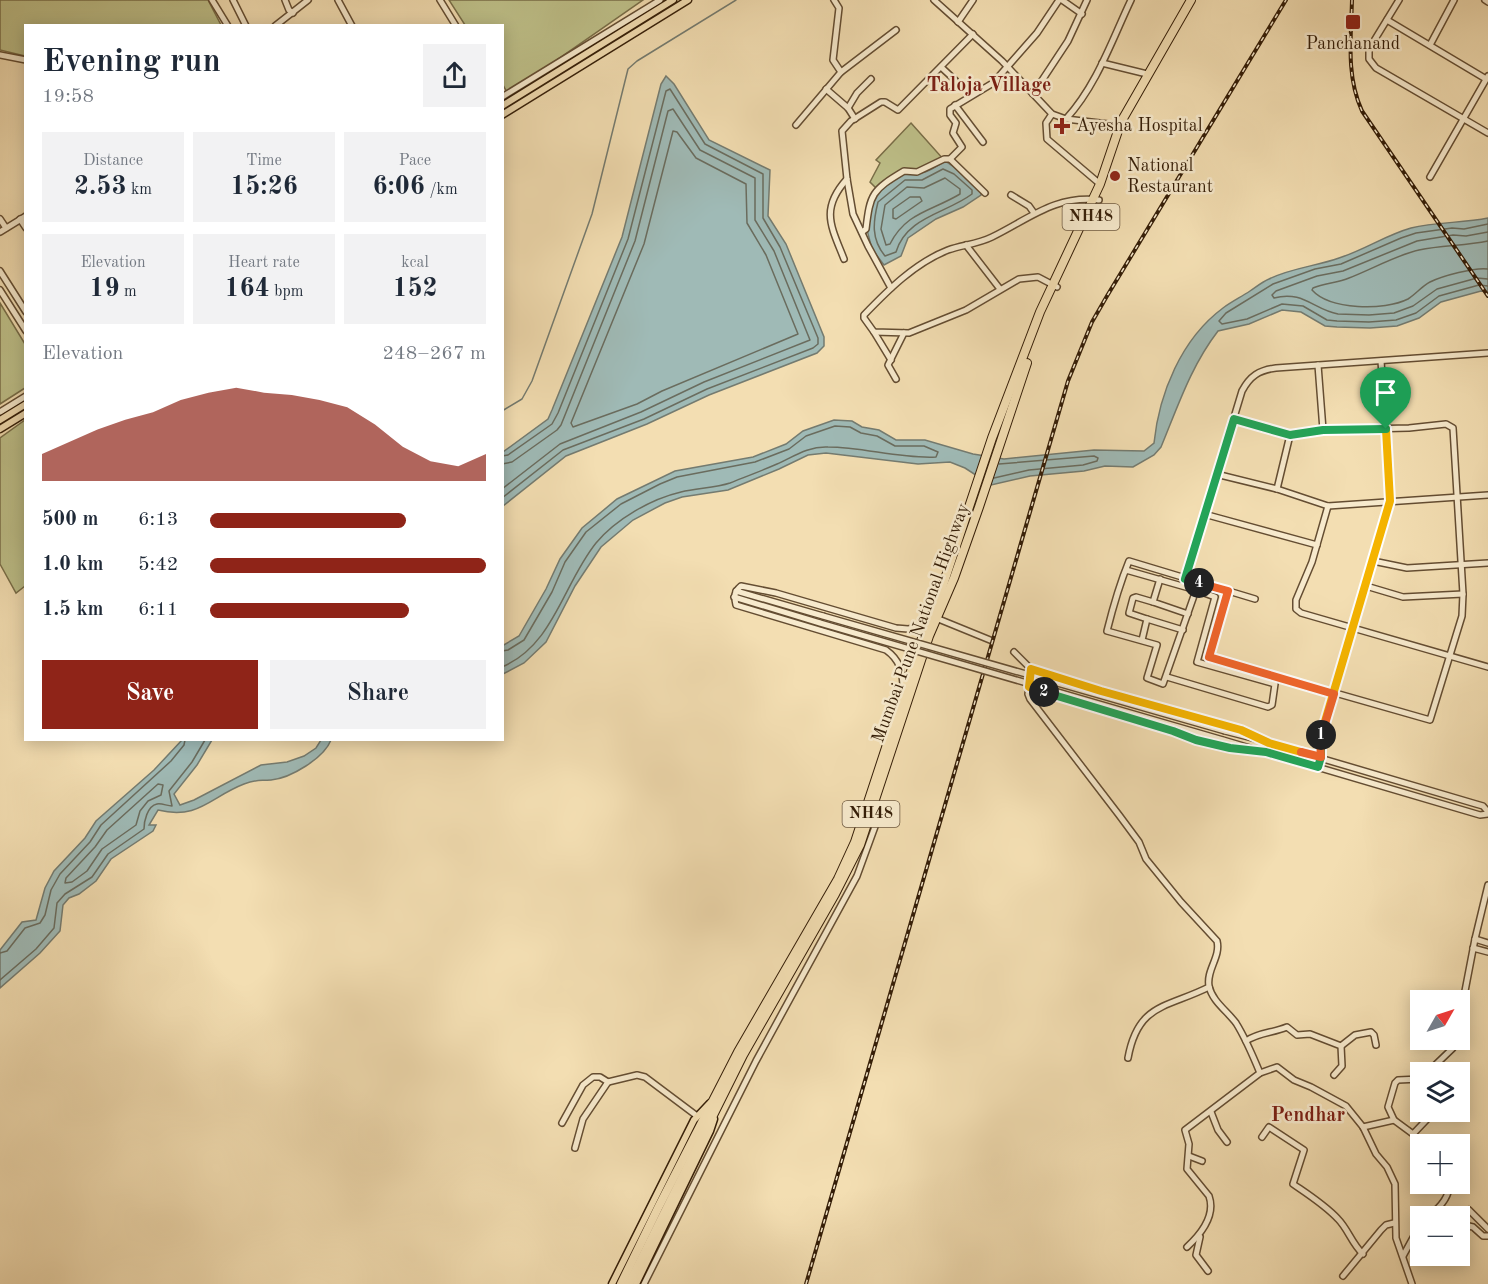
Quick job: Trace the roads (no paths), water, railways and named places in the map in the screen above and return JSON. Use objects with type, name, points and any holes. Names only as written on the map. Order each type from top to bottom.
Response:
[{"type":"highway","name":"NH48","points":[[1096,200],[1123,125],[1148,74],[1191,0]]},
{"type":"highway","name":"NH48","points":[[1055,286],[1096,200],[1123,125],[1197,0]]},
{"type":"highway","name":"Mumbai Pune National Highway","points":[[716,1100],[844,877],[860,845],[993,438],[1040,312],[1055,286]]},
{"type":"highway","name":"Mumbai Pune National Highway","points":[[716,1100],[750,1029],[838,879],[862,823],[927,626],[954,578],[1055,286]]},
{"type":"highway","name":"NH48","points":[[621,1284],[704,1117],[716,1100]]},
{"type":"highway","name":"NH48","points":[[630,1284],[704,1117]]},
{"type":"main road","points":[[504,105],[673,0]]},
{"type":"main road","points":[[504,114],[688,0]]},
{"type":"main road","points":[[0,420],[24,405]]},
{"type":"main road","points":[[0,429],[24,414]]},
{"type":"main road","points":[[636,1284],[710,1131],[716,1100]]},
{"type":"main road","points":[[612,1284],[704,1117]]},
{"type":"street","points":[[212,0],[227,24]]},
{"type":"street","points":[[233,0],[245,24]]},
{"type":"street","points":[[285,0],[289,10],[293,13]]},
{"type":"street","points":[[277,24],[308,0]]},
{"type":"street","points":[[338,0],[351,24]]},
{"type":"street","points":[[440,0],[455,24]]},
{"type":"street","points":[[504,97],[660,0]]},
{"type":"street","points":[[834,0],[839,8],[833,60],[841,72]]},
{"type":"street","points":[[934,0],[973,34],[1053,114],[1066,119],[1123,125]]},
{"type":"street","points":[[958,22],[973,0]]},
{"type":"street","points":[[950,159],[962,147],[953,133],[956,123],[950,115],[950,109],[986,89],[1037,33],[1061,0],[1082,14]]},
{"type":"street","points":[[1033,94],[1068,41],[1087,0]]},
{"type":"street","points":[[1066,119],[1083,98],[1131,0]]},
{"type":"street","points":[[1399,0],[1369,49],[1369,59],[1376,68],[1462,120],[1488,133]]},
{"type":"street","points":[[1430,45],[1454,0]]},
{"type":"street","points":[[1387,20],[1487,77],[1430,177]]},
{"type":"street","points":[[796,125],[841,72],[896,30]]},
{"type":"street","points":[[891,288],[854,214],[847,180],[842,131],[855,119],[881,102],[898,110],[973,34]]},
{"type":"street","points":[[0,55],[24,60]]},
{"type":"street","points":[[1102,63],[1148,74]]},
{"type":"street","points":[[941,67],[955,80]]},
{"type":"street","points":[[848,108],[857,93],[871,79]]},
{"type":"street","points":[[826,89],[848,108],[855,119]]},
{"type":"street","points":[[955,105],[982,142]]},
{"type":"street","points":[[1053,114],[1046,123],[1047,139],[1100,184]]},
{"type":"street","points":[[862,232],[866,229],[870,200],[878,190],[904,171],[917,172],[944,159],[950,159],[985,193]]},
{"type":"street","points":[[844,259],[832,226],[830,212],[836,191],[847,180]]},
{"type":"street","points":[[1011,195],[1029,206],[1034,213]]},
{"type":"street","points":[[891,360],[864,316],[891,288],[924,262],[946,250],[988,239],[1034,213],[1066,200],[1096,200]]},
{"type":"street","points":[[0,232],[23,218]]},
{"type":"street","points":[[0,219],[6,228]]},
{"type":"street","points":[[966,245],[999,289]]},
{"type":"street","points":[[0,271],[24,309]]},
{"type":"street","points":[[874,332],[904,333],[966,310],[999,289],[1029,276],[1038,277],[1055,286]]},
{"type":"street","points":[[0,290],[24,328]]},
{"type":"street","points":[[896,379],[888,365],[904,333]]},
{"type":"street","points":[[1185,579],[1242,391],[1249,378],[1263,370],[1488,353]]},
{"type":"street","points":[[1318,767],[1321,757],[1320,740],[1390,501],[1381,361]]},
{"type":"street","points":[[1318,365],[1323,430]]},
{"type":"street","points":[[0,412],[24,397]]},
{"type":"street","points":[[1228,591],[1209,657],[1430,720],[1462,616],[1463,594],[1453,428],[1446,424],[1386,429],[1323,430],[1290,435],[1234,419]]},
{"type":"street","points":[[1277,489],[1290,435]]},
{"type":"street","points":[[1216,474],[1277,489],[1328,506],[1488,495]]},
{"type":"street","points":[[1328,506],[1312,562],[1296,600],[1296,609],[1301,614],[1488,667]]},
{"type":"street","points":[[1204,514],[1317,545]]},
{"type":"street","points":[[1198,583],[1164,684],[1148,679],[1157,645],[1107,631],[1129,561],[1255,599]]},
{"type":"street","points":[[1373,561],[1407,568],[1488,563]]},
{"type":"street","points":[[1126,570],[1215,597],[1197,662],[1276,685],[1270,707],[1167,677]]},
{"type":"street","points":[[1153,602],[1160,579]]},
{"type":"street","points":[[903,697],[903,675],[899,663],[886,650],[736,605],[735,594],[741,586],[776,593],[896,628],[927,626]]},
{"type":"street","points":[[1366,586],[1403,597],[1463,594]]},
{"type":"street","points":[[735,594],[823,616],[1321,757],[1483,806],[1488,813],[1480,815],[820,622],[735,594]]},
{"type":"street","points":[[1183,630],[1129,613],[1133,598],[1188,614]]},
{"type":"street","points":[[934,617],[990,640]]},
{"type":"street","points":[[1142,640],[1147,620]]},
{"type":"street","points":[[1014,652],[1031,669],[1241,730],[1269,743]]},
{"type":"street","points":[[1226,671],[1228,663]]},
{"type":"street","points":[[1031,669],[1028,694],[1030,699],[1139,842],[1146,859],[1173,894],[1217,941],[1218,950],[1212,964],[1209,987],[1212,995],[1236,1024],[1260,1073]]},
{"type":"street","points":[[1261,680],[1263,673]]},
{"type":"street","points":[[1029,687],[1196,740],[1230,748],[1266,752]]},
{"type":"street","points":[[645,1284],[756,1061],[857,876],[880,813],[874,804]]},
{"type":"street","points":[[1465,990],[1488,885]]},
{"type":"street","points":[[1475,939],[1488,943]]},
{"type":"street","points":[[1473,948],[1488,952]]},
{"type":"street","points":[[1128,1058],[1131,1037],[1154,1010],[1209,987]]},
{"type":"street","points":[[1246,1041],[1261,1033],[1278,1031],[1287,1027],[1297,1035],[1310,1035],[1341,1046]]},
{"type":"street","points":[[1341,1046],[1355,1035],[1371,1032],[1376,1045]]},
{"type":"street","points":[[1334,1075],[1342,1066],[1341,1046]]},
{"type":"street","points":[[1438,1062],[1451,1050]]},
{"type":"street","points":[[1208,1270],[1196,1256],[1211,1202],[1209,1196],[1187,1169],[1189,1144],[1185,1130],[1260,1073],[1277,1067],[1294,1080],[1346,1106],[1363,1126],[1376,1154],[1393,1177],[1396,1199],[1394,1223],[1396,1238],[1412,1284]]},
{"type":"street","points":[[575,1148],[582,1119],[608,1082],[638,1075],[645,1077],[704,1117]]},
{"type":"street","points":[[562,1123],[588,1078],[600,1077],[608,1082]]},
{"type":"street","points":[[1410,1079],[1398,1080],[1395,1083],[1388,1107],[1394,1120],[1413,1134],[1424,1122]]},
{"type":"street","points":[[1211,1112],[1218,1130],[1227,1142]]},
{"type":"street","points":[[1363,1126],[1394,1120]]},
{"type":"street","points":[[1262,1137],[1269,1127],[1304,1150],[1293,1184],[1319,1202],[1340,1221],[1363,1254]]},
{"type":"street","points":[[1189,1156],[1202,1161]]},
{"type":"street","points":[[1438,1206],[1447,1194]]},
{"type":"street","points":[[1470,1211],[1488,1229]]},
{"type":"street","points":[[1343,1276],[1381,1230],[1394,1223]]},
{"type":"street","points":[[1470,1226],[1483,1236],[1488,1236]]},
{"type":"street","points":[[1187,1247],[1200,1235]]},
{"type":"street","points":[[1403,1256],[1410,1243]]},
{"type":"water","points":[[666,76],[674,84],[709,140],[770,170],[768,216],[786,244],[824,337],[824,346],[817,353],[709,395],[647,424],[566,456],[504,505],[504,451],[548,419],[552,410],[622,237],[661,84]]},
{"type":"water","points":[[945,161],[981,190],[981,195],[963,207],[936,219],[908,238],[901,256],[884,265],[872,249],[867,230],[872,200],[879,191],[904,173],[926,172]]},
{"type":"water","points":[[1488,218],[1488,292],[1481,291],[1441,302],[1419,318],[1397,326],[1370,328],[1325,326],[1301,312],[1282,310],[1249,324],[1218,331],[1193,372],[1161,447],[1154,455],[1133,467],[1105,466],[1084,471],[1030,476],[991,485],[965,468],[950,462],[918,464],[826,453],[808,455],[728,490],[682,497],[665,503],[633,520],[601,547],[575,586],[546,642],[524,663],[504,673],[504,645],[519,636],[560,559],[582,528],[617,499],[675,471],[753,457],[786,444],[803,431],[834,420],[852,421],[862,427],[879,430],[896,440],[925,440],[973,454],[1004,459],[1094,450],[1144,451],[1154,443],[1167,387],[1184,351],[1208,321],[1226,306],[1277,275],[1339,258],[1402,231],[1420,226]]},
{"type":"water","points":[[181,741],[211,741],[197,765],[174,794],[180,805],[261,765],[287,762],[304,756],[316,748],[320,741],[330,741],[314,760],[288,775],[244,784],[194,810],[172,812],[158,810],[149,825],[156,825],[153,831],[111,859],[96,881],[79,894],[69,898],[63,905],[60,931],[40,953],[0,988],[0,950],[22,922],[36,920],[45,888],[54,871],[85,838],[96,821],[154,770]]},
{"type":"waterway","points":[[504,410],[522,399],[532,381],[592,214],[628,69],[637,61],[736,0]]},
{"type":"railway","points":[[806,1284],[1068,381],[1092,322],[1286,0]]},
{"type":"railway","points":[[1352,0],[1352,71],[1362,111],[1488,296]]},
{"type":"place","name":"Panchanand","points":[[1353,22]]},
{"type":"place","name":"Ayesha Hospital","points":[[1062,126]]},
{"type":"place","name":"National Restaurant","points":[[1115,176]]},
{"type":"district","name":"Taloja Village","points":[[989,86]]},
{"type":"district","name":"Pendhar","points":[[1308,1116]]}]
